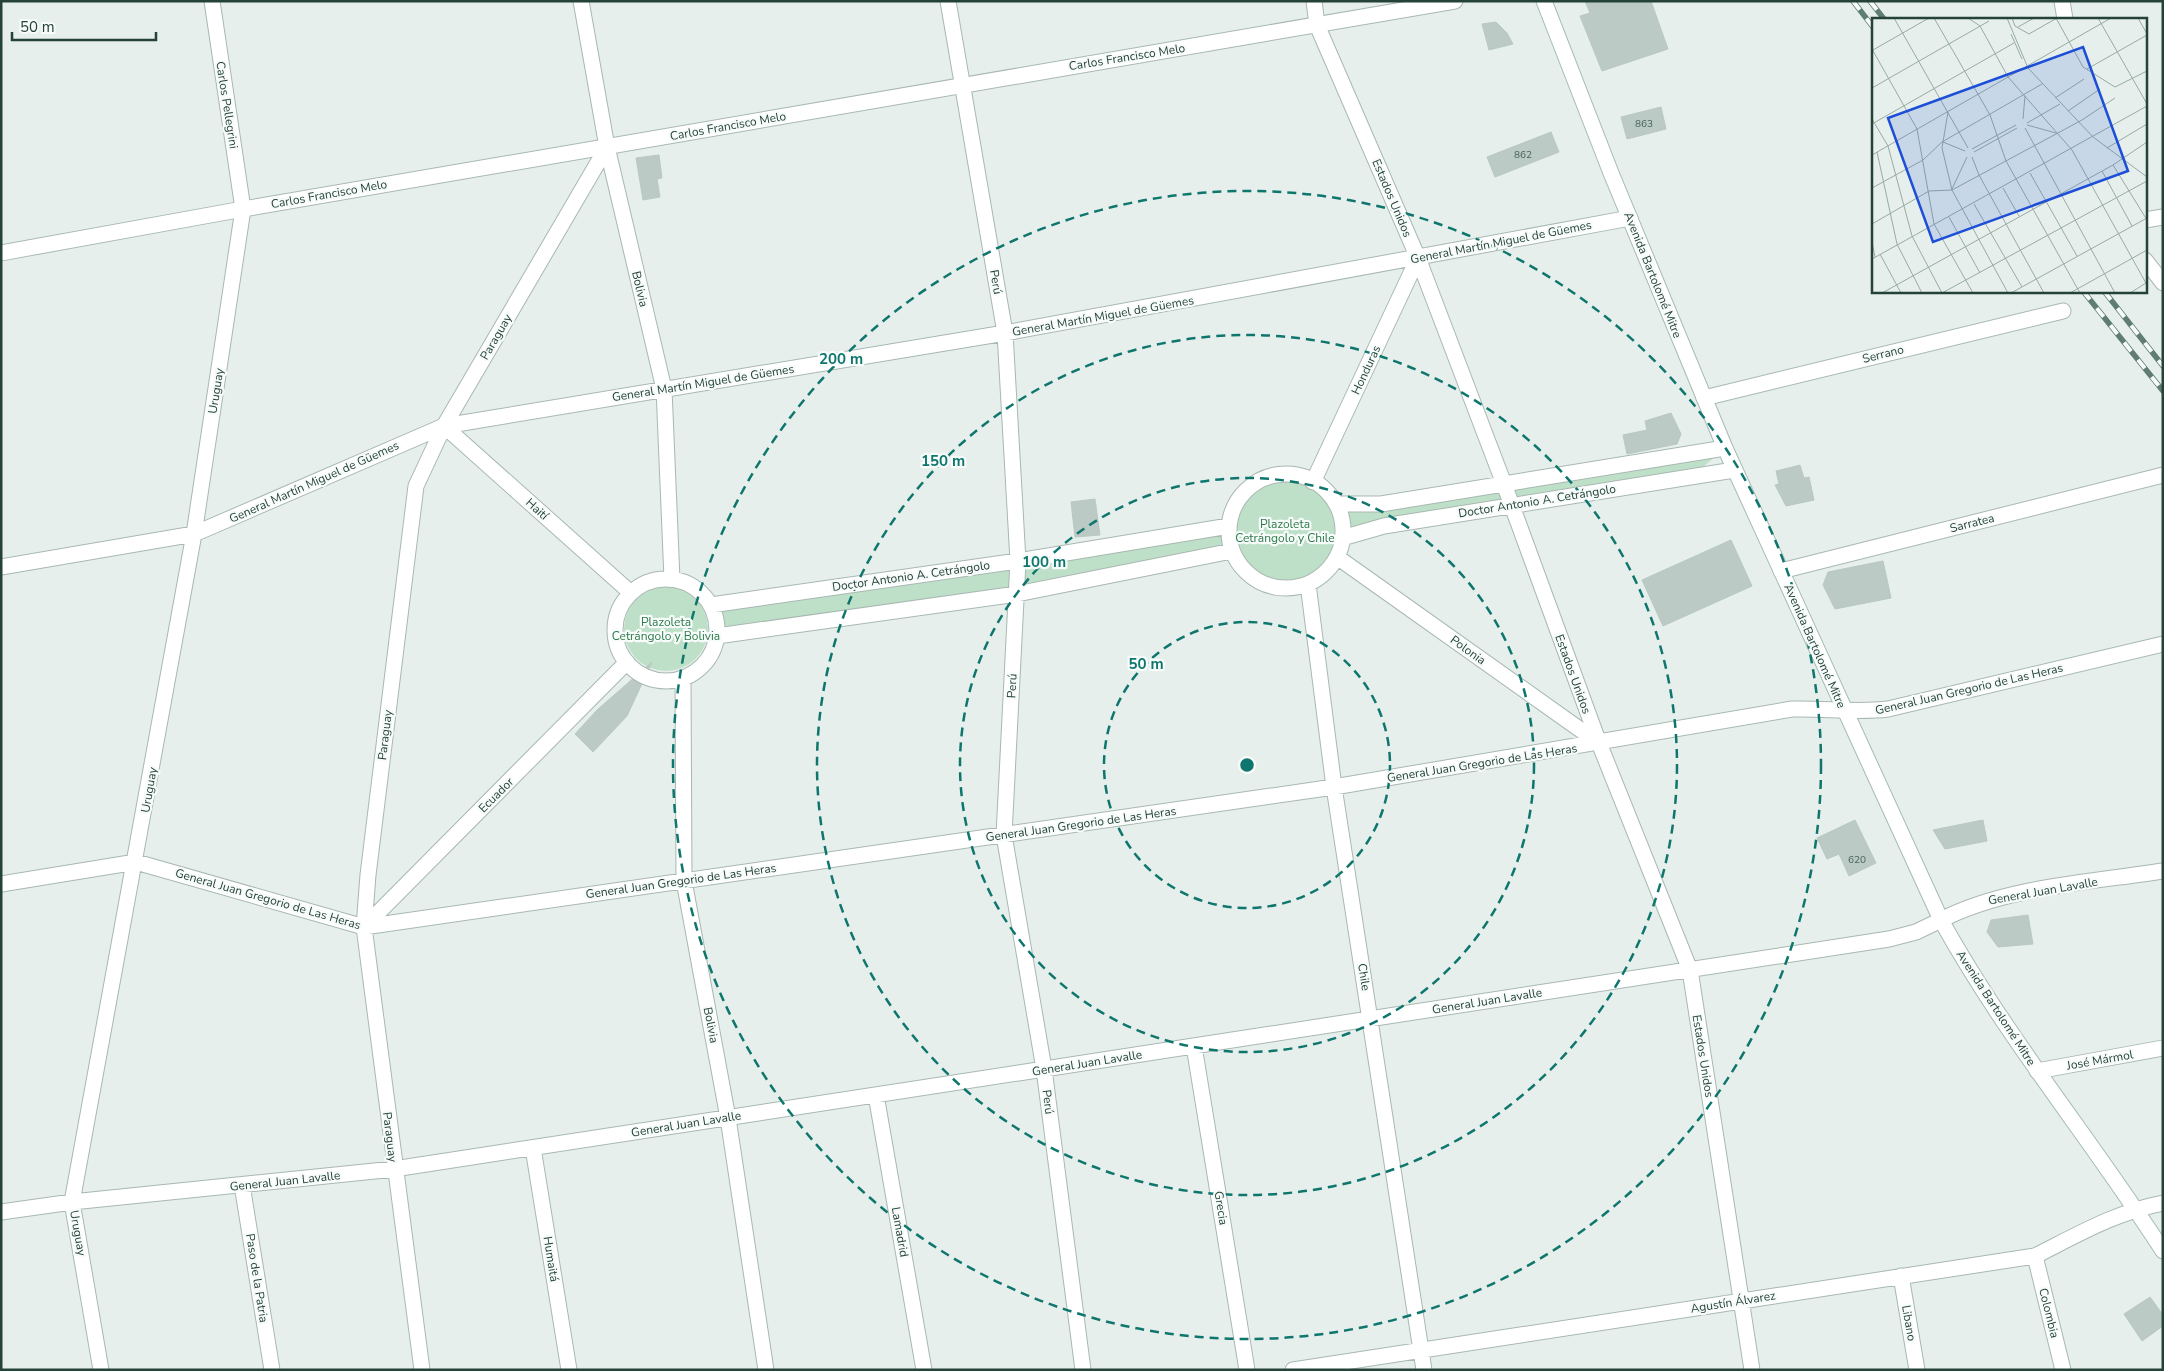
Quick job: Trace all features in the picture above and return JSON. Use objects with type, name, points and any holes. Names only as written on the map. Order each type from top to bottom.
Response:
[{"type":"street","name":"Carlos Pellegrini","points":[[212,1],[243,209]]},
{"type":"street","name":"Bolivia","points":[[582,1],[607,147],[664,389],[672,579]]},
{"type":"street","name":"Perú","points":[[948,1],[1005,333],[1018,561],[1004,835],[1044,1069],[1083,1370]]},
{"type":"street","name":"Estados Unidos","points":[[1314,1],[1318,26],[1418,258],[1504,484],[1510,506],[1599,743],[1690,970],[1752,1370]]},
{"type":"street","name":"Carlos Francisco Melo","points":[[1,253],[243,209],[1455,1]]},
{"type":"street","name":"Avenida Bartolomé Mitre","points":[[1544,1],[1630,218],[1734,470],[1941,920],[1962,957],[2037,1071],[2135,1208],[2163,1251]]},
{"type":"street","points":[[2062,1],[2065,18]]},
{"type":"street","name":"Paraguay","points":[[422,1370],[394,1169],[364,927],[368,875],[416,486],[444,426],[607,147]]},
{"type":"street","name":"Uruguay","points":[[101,1370],[72,1202],[136,862],[194,534],[243,209]]},
{"type":"street","points":[[2146,220],[2163,217]]},
{"type":"street","name":"General Martín Miguel de Güemes","points":[[1,567],[194,534],[444,426],[1005,333],[1630,218]]},
{"type":"street","name":"Honduras","points":[[1313,482],[1418,258]]},
{"type":"street","points":[[2146,261],[2163,283]]},
{"type":"street","name":"Serrano","points":[[1704,398],[2063,311]]},
{"type":"street","name":"Haití","points":[[444,426],[631,593]]},
{"type":"street","name":"Doctor Antonio A. Cetrángolo","points":[[1336,504],[1381,504],[1725,448]]},
{"type":"street","name":"Doctor Antonio A. Cetrángolo","points":[[1342,538],[1384,526],[1734,470]]},
{"type":"street","points":[[1292,474],[1313,482],[1325,490],[1336,504],[1342,521],[1342,538],[1337,557],[1320,577],[1308,584],[1290,588],[1264,583],[1255,579],[1242,567],[1232,551],[1229,526],[1233,508],[1243,493],[1257,482],[1274,475],[1292,474]]},
{"type":"street","name":"Sarratea","points":[[1781,571],[2163,475]]},
{"type":"street","name":"Doctor Antonio A. Cetrángolo","points":[[711,605],[1018,561],[1229,526]]},
{"type":"street","points":[[717,636],[1017,594],[1232,551]]},
{"type":"street","name":"Polonia","points":[[1337,557],[1599,743]]},
{"type":"street","points":[[657,579],[672,579],[688,583],[701,592],[711,605],[716,620],[717,636],[706,662],[696,671],[683,678],[668,681],[652,679],[638,673],[627,662],[619,649],[616,627],[621,605],[631,593],[643,584],[657,579]]},
{"type":"street","name":"Chile","points":[[1308,584],[1334,787],[1424,1370]]},
{"type":"street","name":"General Juan Gregorio de Las Heras","points":[[1,884],[136,862],[364,927],[1334,787],[1792,709],[1866,712],[1888,709],[2163,644]]},
{"type":"street","name":"Ecuador","points":[[364,927],[627,662]]},
{"type":"street","name":"Bolivia","points":[[683,678],[684,881],[728,1118],[766,1370]]},
{"type":"street","name":"General Juan Lavalle","points":[[1,1212],[72,1202],[394,1169],[1889,939],[1916,932],[1964,908],[1995,897],[2163,871]]},
{"type":"street","name":"Grecia","points":[[1194,1046],[1247,1370]]},
{"type":"street","name":"José Mármol","points":[[2037,1071],[2163,1048]]},
{"type":"street","name":"Lamadrid","points":[[876,1095],[924,1370]]},
{"type":"street","name":"Humaitá","points":[[533,1148],[569,1370]]},
{"type":"street","name":"Paso de la Patria","points":[[242,1185],[272,1370]]},
{"type":"street","name":"Agustín Álvarez","points":[[1293,1370],[2035,1256],[2099,1223],[2135,1208],[2163,1203]]},
{"type":"street","name":"Colombia","points":[[2035,1256],[2063,1370]]},
{"type":"street","name":"Libano","points":[[1902,1276],[1917,1370]]},
{"type":"green space","points":[[1725,448],[1695,474],[1342,538],[1342,521],[1336,504]]},
{"type":"green space","name":"Plazoleta Cetrángolo y Chile","points":[[1285,481],[1304,485],[1320,496],[1331,512],[1335,531],[1331,550],[1320,566],[1304,577],[1285,581],[1266,577],[1250,566],[1239,550],[1235,531],[1239,512],[1250,496],[1266,485]]},
{"type":"green space","points":[[1229,526],[1232,551],[717,636],[711,605]]},
{"type":"green space","name":"Plazoleta Cetrángolo y Bolivia","points":[[666,587],[689,594],[701,606],[708,629],[701,652],[689,664],[666,671],[643,664],[631,652],[624,629],[631,606],[643,594]]},
{"type":"building","points":[[1585,1],[1651,1],[1668,49],[1602,71],[1580,16],[1590,13]]},
{"type":"building","points":[[1496,22],[1507,33],[1513,44],[1489,50],[1482,24]]},
{"type":"building","points":[[1661,107],[1666,129],[1627,139],[1621,117]]},
{"type":"building","points":[[1551,132],[1559,152],[1495,177],[1487,157]]},
{"type":"building","points":[[659,155],[662,178],[657,179],[660,197],[643,200],[636,158]]},
{"type":"building","points":[[1671,413],[1681,434],[1677,444],[1627,454],[1623,435],[1647,430],[1645,421]]},
{"type":"building","points":[[1800,465],[1804,478],[1809,477],[1814,500],[1786,506],[1775,485],[1779,484],[1776,471]]},
{"type":"building","points":[[1095,499],[1100,535],[1075,537],[1071,502]]},
{"type":"building","points":[[1731,540],[1752,586],[1663,626],[1642,580]]},
{"type":"building","points":[[1883,561],[1891,598],[1835,609],[1823,585],[1828,572]]},
{"type":"building","points":[[652,662],[627,716],[593,752],[575,734],[597,710]]},
{"type":"building","points":[[1855,820],[1876,863],[1849,876],[1839,854],[1827,859],[1817,838]]},
{"type":"building","points":[[1983,820],[1987,841],[1945,849],[1933,830]]},
{"type":"building","points":[[2028,915],[2033,944],[1998,947],[1987,932],[1991,920]]},
{"type":"building","points":[[2150,1297],[2163,1315],[2163,1326],[2142,1341],[2124,1314]]},
{"type":"railway","points":[[1853,1],[1872,26]]},
{"type":"railway","points":[[1870,1],[1883,18]]},
{"type":"railway","points":[[2084,292],[2163,391]]},
{"type":"railway","points":[[2105,292],[2163,366]]}]
